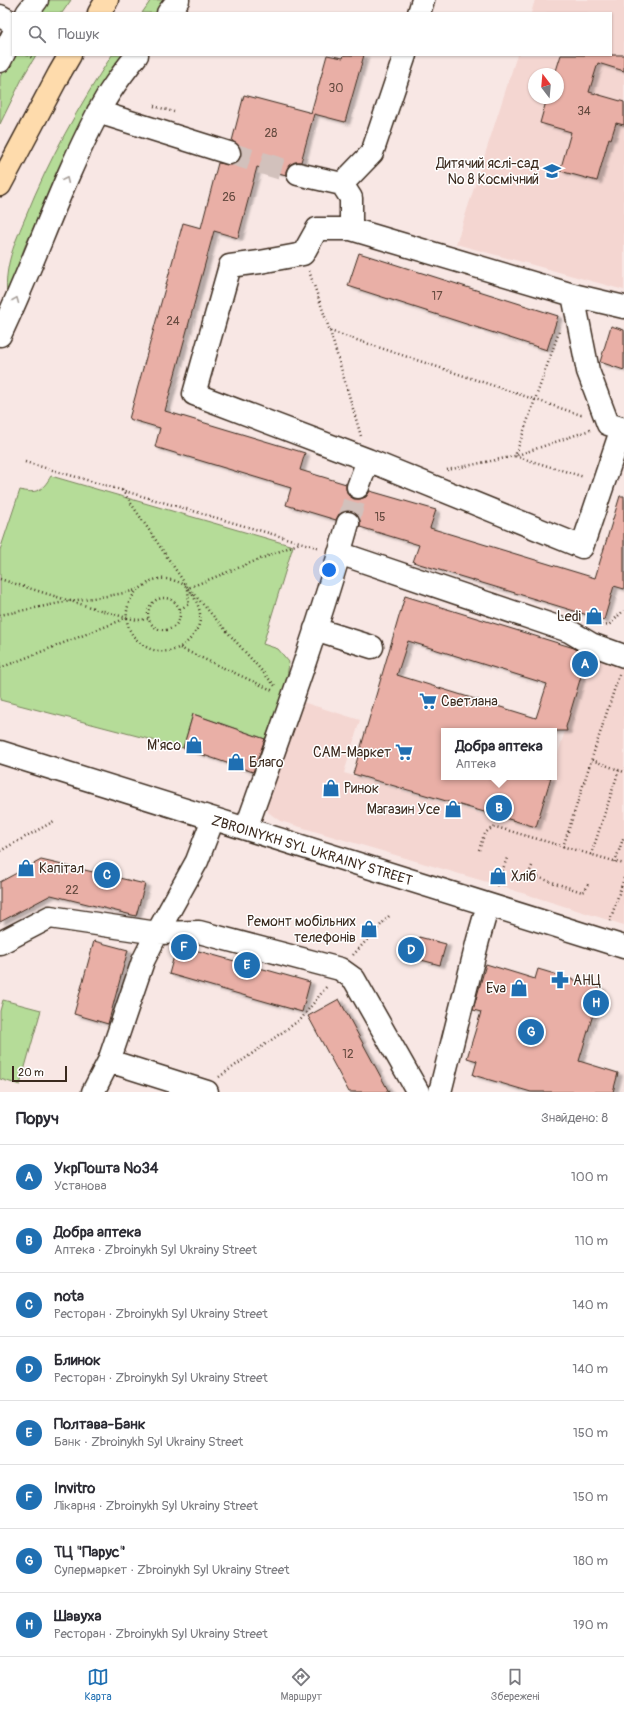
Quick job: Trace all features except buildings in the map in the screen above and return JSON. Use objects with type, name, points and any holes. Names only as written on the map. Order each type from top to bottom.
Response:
[{"type":"main road","points":[[100,12],[108,0]]},
{"type":"main road","points":[[0,185],[61,69],[69,56]]},
{"type":"street","points":[[28,12],[36,0]]},
{"type":"street","points":[[169,12],[178,0]]},
{"type":"street","points":[[419,12],[423,0]]},
{"type":"street","points":[[0,16],[12,22]]},
{"type":"street","points":[[0,61],[12,37]]},
{"type":"street","points":[[0,336],[14,306],[61,190],[98,112],[136,56]]},
{"type":"street","points":[[342,184],[372,153],[405,56]]},
{"type":"street","points":[[98,112],[229,153]]},
{"type":"street","points":[[298,174],[342,184],[351,198],[351,229]]},
{"type":"street","points":[[573,295],[588,371],[618,427],[604,483],[582,547],[368,460],[194,394],[230,266],[303,254],[317,229],[351,229],[573,295],[624,307]]},
{"type":"street","points":[[358,487],[368,460]]},
{"type":"street","points":[[246,829],[287,698],[315,629],[348,523]]},
{"type":"street","points":[[339,553],[569,632],[591,644],[622,665]]},
{"type":"street","points":[[315,629],[372,648]]},
{"type":"street","name":"ZBROINYKH SYL UKRAINY STREET","points":[[0,752],[624,947]]},
{"type":"street","points":[[93,1092],[109,1061],[143,961],[156,932],[197,861],[213,819]]},
{"type":"street","points":[[440,1092],[488,905]]},
{"type":"street","points":[[0,943],[50,917],[156,932],[199,932],[340,969],[354,979],[418,1092]]},
{"type":"street","points":[[109,1061],[204,1091]]},
{"type":"path","points":[[29,56],[34,59]]},
{"type":"path","points":[[303,254],[330,331],[368,460]]},
{"type":"path","points":[[514,456],[562,325]]},
{"type":"path","points":[[330,331],[618,427]]},
{"type":"path","points":[[441,471],[514,456],[618,427]]},
{"type":"path","points":[[514,456],[604,483]]},
{"type":"path","points":[[25,462],[339,553]]},
{"type":"path","points":[[121,489],[188,588],[200,609],[199,625],[192,639],[180,648],[162,652],[145,647],[132,635],[127,618],[129,603],[137,590]]},
{"type":"path","points":[[188,588],[301,543]]},
{"type":"path","points":[[0,579],[127,618],[138,620],[148,619]]},
{"type":"path","points":[[0,615],[70,601],[137,590],[153,580],[171,579],[188,588],[287,698]]},
{"type":"path","points":[[180,609],[189,604],[188,588]]},
{"type":"path","points":[[162,597],[170,598],[176,602],[180,609],[181,616],[178,623],[172,628],[158,630],[152,626],[148,619],[147,612],[150,605],[155,600],[162,597]]},
{"type":"path","points":[[0,668],[127,618]]},
{"type":"path","points":[[180,648],[287,698]]},
{"type":"path","points":[[563,847],[622,665]]},
{"type":"path","points":[[592,760],[624,772]]},
{"type":"path","points":[[591,855],[619,770]]},
{"type":"path","points":[[0,851],[56,820]]},
{"type":"path","points":[[480,850],[485,834],[489,829],[496,827],[624,864]]},
{"type":"path","points":[[615,862],[624,836]]},
{"type":"path","points":[[488,905],[507,858]]},
{"type":"path","points":[[532,866],[530,871],[534,876],[575,890],[582,892],[585,891],[588,884]]},
{"type":"path","points":[[610,921],[624,878]]},
{"type":"path","points":[[204,1091],[302,1019],[340,969],[390,915]]},
{"type":"shaded area","name":"Дитячий яслі-сад № 8 Космічний","points":[[535,0],[624,0],[624,290],[456,244],[517,56],[612,56],[612,12],[531,12]]},
{"type":"shaded area","name":"Ринок","points":[[591,644],[624,646],[624,925],[497,885],[280,821],[268,812],[266,798],[296,700],[360,720],[344,773],[483,814],[484,812],[545,780],[557,780],[557,757]]},
{"type":"green space","points":[[44,0],[71,0],[63,12],[37,12]]},
{"type":"green space","points":[[151,0],[168,0],[159,12],[143,12]]},
{"type":"green space","points":[[12,56],[35,56],[23,77],[0,124],[0,77],[6,64]]},
{"type":"green space","points":[[111,56],[127,56],[48,195],[25,246],[7,295],[7,274],[11,254],[18,235],[44,174],[65,133]]},
{"type":"green space","points":[[51,476],[293,546],[263,644],[278,649],[289,662],[283,692],[265,739],[193,714],[183,748],[0,700],[0,550],[20,490],[31,492],[38,490],[45,485]]},
{"type":"green space","points":[[3,1000],[41,1010],[20,1085],[0,1079],[0,1011]]},
{"type":"tunnel","points":[[229,153],[298,174]]},
{"type":"tunnel","points":[[348,523],[358,487]]},
{"type":"place","name":"Дитячий яслі-сад № 8 Космічний","points":[[552,171]]},
{"type":"place","name":"Ledi","points":[[594,616]]},
{"type":"place","name":"УкрПошта №34","points":[[585,664]]},
{"type":"place","name":"Светлана","points":[[428,701]]},
{"type":"place","name":"М'ясо","points":[[194,745]]},
{"type":"place","name":"САМ-Маркет","points":[[404,752]]},
{"type":"place","name":"Благо","points":[[236,762]]},
{"type":"place","name":"Ринок","points":[[331,788]]},
{"type":"place","name":"Добра аптека","points":[[499,808]]},
{"type":"place","name":"Магазин Усе","points":[[453,809]]},
{"type":"place","name":"Капітал","points":[[26,868]]},
{"type":"place","name":"nota","points":[[107,875]]},
{"type":"place","name":"Хліб","points":[[498,876]]},
{"type":"place","name":"Ремонт мобільних телефонів","points":[[369,929]]},
{"type":"place","name":"Invitro","points":[[184,947]]},
{"type":"place","name":"Блинок","points":[[411,950]]},
{"type":"place","name":"Полтава-Банк","points":[[247,965]]},
{"type":"place","name":"АНЦ","points":[[560,980]]},
{"type":"place","name":"Eva","points":[[519,988]]},
{"type":"place","name":"Шавуха","points":[[596,1003]]},
{"type":"place","name":"ТЦ \"Парус\"","points":[[531,1032]]}]
